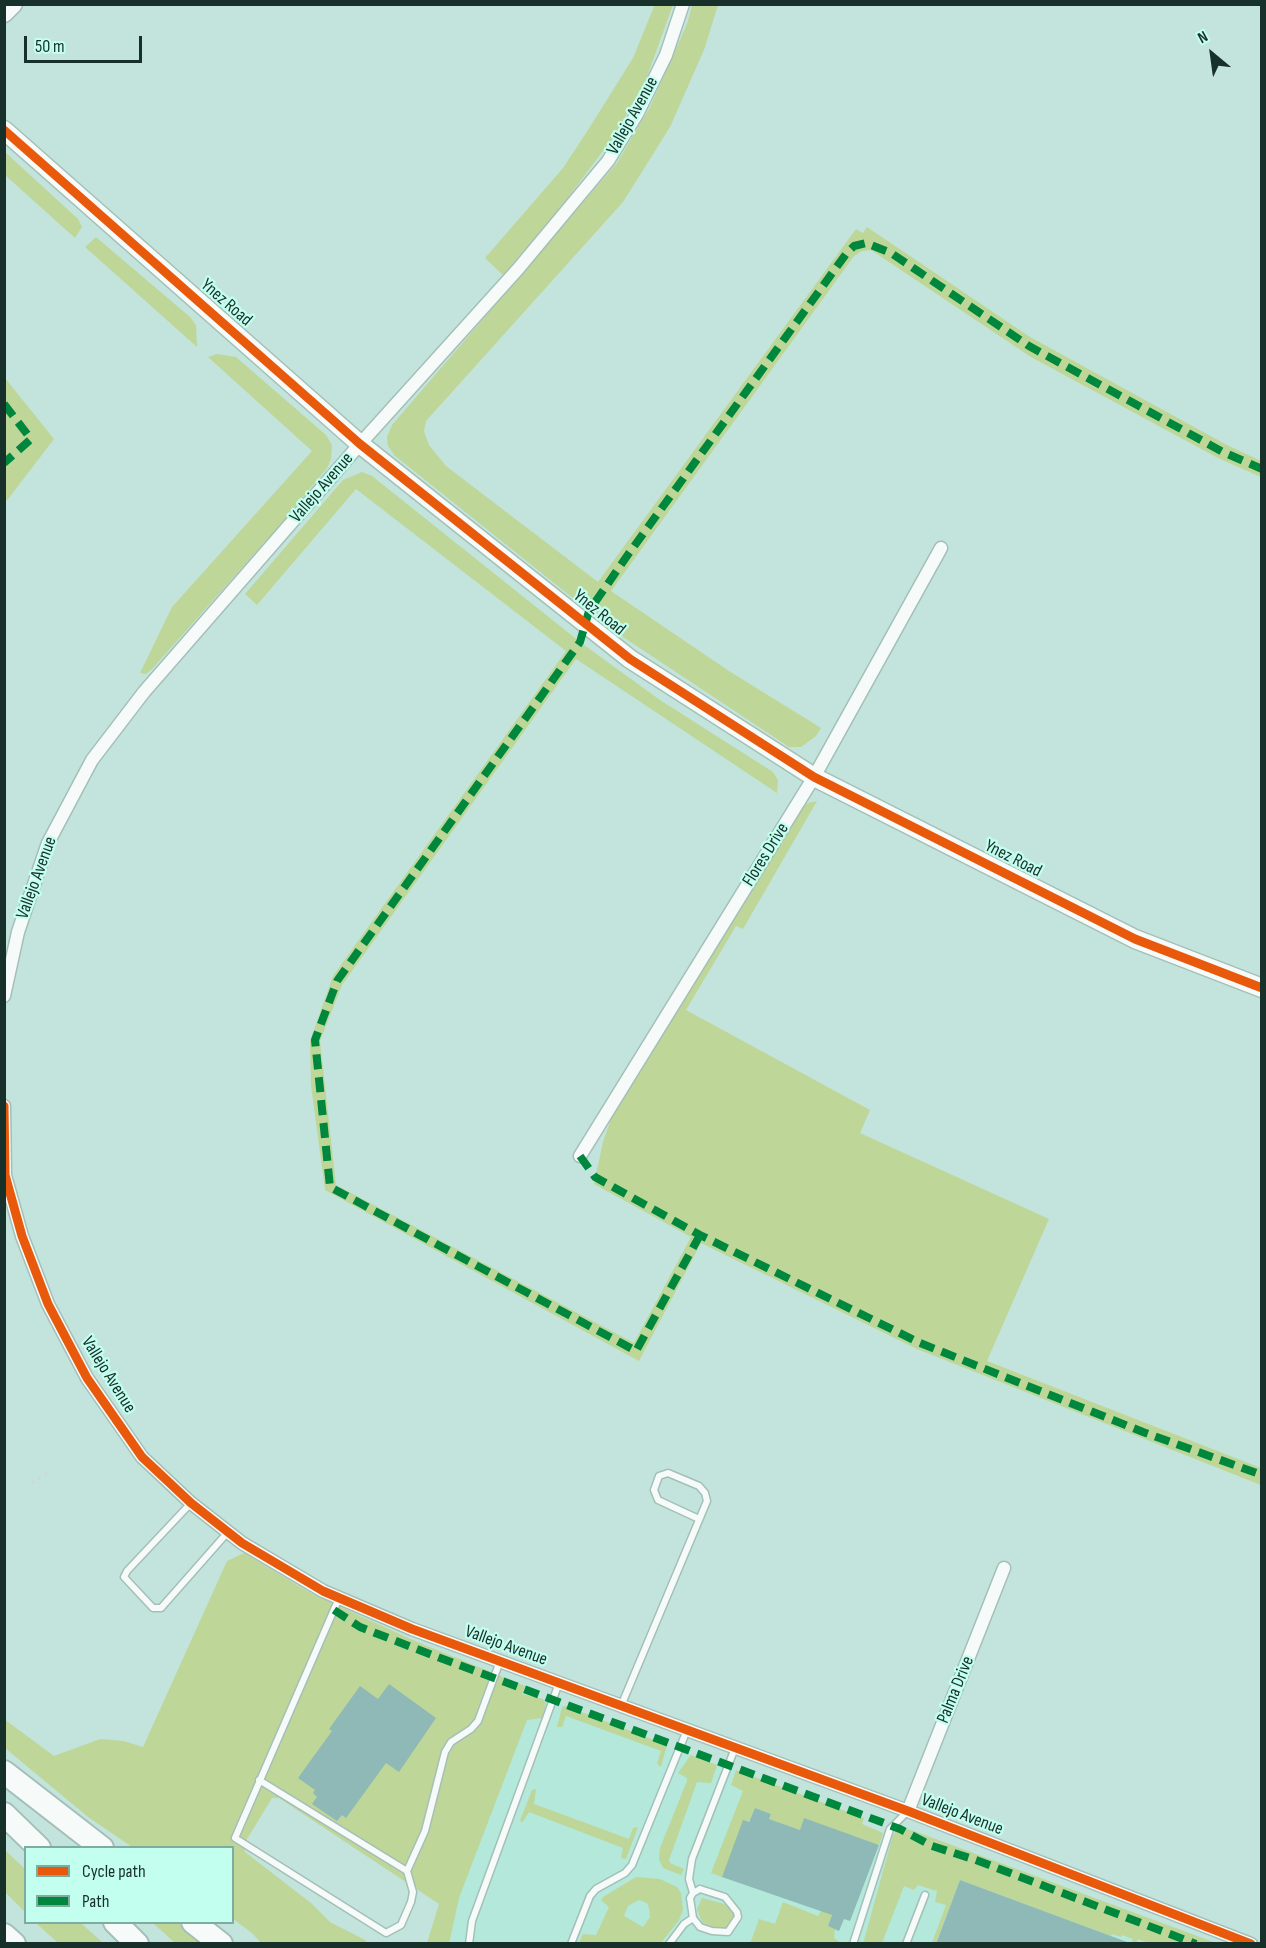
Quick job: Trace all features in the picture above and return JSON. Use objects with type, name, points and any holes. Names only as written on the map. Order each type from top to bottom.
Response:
[{"type":"highway","points":[[4,1772],[99,1846]]},
{"type":"highway","points":[[4,1814],[37,1846]]},
{"type":"highway","points":[[116,1924],[137,1944]]},
{"type":"highway","points":[[194,1924],[221,1944]]},
{"type":"highway","points":[[4,1935],[14,1944]]},
{"type":"main road","points":[[4,13],[13,4]]},
{"type":"main road","name":"Ynez Road","points":[[4,130],[360,444],[630,659],[814,777],[1135,939],[1262,988]]},
{"type":"street","name":"Vallejo Avenue","points":[[4,996],[18,932],[48,843],[92,760],[144,692],[360,444],[518,268],[608,161],[637,114],[666,55],[683,4]]},
{"type":"street","name":"Flores Drive","points":[[580,1156],[814,777],[941,548]]},
{"type":"street","name":"Vallejo Avenue","points":[[4,1106],[5,1175],[22,1236],[48,1304],[87,1378],[142,1457],[190,1503],[228,1532],[283,1567],[339,1598],[412,1629],[908,1812],[1251,1944]]},
{"type":"street","name":"Palma Drive","points":[[908,1812],[1005,1568]]},
{"type":"lane","points":[[621,1707],[699,1518],[706,1501],[705,1493],[699,1486],[668,1473],[659,1476],[654,1490],[658,1500],[699,1518]]},
{"type":"lane","points":[[190,1503],[124,1577],[153,1608],[162,1608],[228,1532]]},
{"type":"lane","points":[[339,1598],[235,1838],[386,1933],[401,1925],[411,1902],[413,1892],[407,1871],[425,1831],[445,1752],[451,1742],[471,1729],[478,1721],[500,1662]]},
{"type":"lane","points":[[469,1944],[472,1921],[559,1683]]},
{"type":"lane","points":[[571,1944],[590,1896],[608,1881],[630,1869],[634,1862],[687,1730]]},
{"type":"lane","points":[[693,1893],[707,1890],[725,1897],[737,1912],[738,1917],[729,1932],[723,1933],[700,1927],[693,1918],[690,1907],[693,1893],[689,1872],[735,1748]]},
{"type":"lane","points":[[259,1780],[407,1871]]},
{"type":"lane","points":[[853,1944],[890,1829],[908,1812]]},
{"type":"lane","points":[[906,1944],[925,1895]]},
{"type":"lane","points":[[669,1944],[684,1924],[693,1918]]},
{"type":"path","points":[[32,1483],[50,1470]]},
{"type":"shaded area","points":[[522,1694],[566,1706],[667,1745],[668,1749],[736,1770],[864,1818],[862,1824],[892,1837],[897,1830],[903,1828],[914,1831],[1216,1943],[427,1944]]},
{"type":"green space","points":[[655,4],[673,5],[645,82],[615,135],[563,204],[503,275],[485,258],[563,168],[633,58]]},
{"type":"green space","points":[[692,5],[718,5],[704,50],[670,127],[623,202],[426,421],[424,431],[429,445],[446,466],[598,582],[856,229],[863,233],[867,227],[1030,337],[1227,445],[1261,461],[1261,477],[1218,458],[1031,357],[871,250],[862,251],[854,256],[611,591],[729,671],[821,728],[816,736],[801,747],[789,747],[614,631],[395,456],[388,446],[387,437],[392,425],[617,163],[650,107],[687,24]]},
{"type":"green space","points":[[5,152],[78,219],[82,227],[75,238],[5,175]]},
{"type":"green space","points":[[96,237],[190,317],[196,325],[197,347],[85,247]]},
{"type":"green space","points":[[217,354],[236,357],[326,435],[332,445],[331,459],[327,468],[286,518],[153,668],[146,674],[140,673],[172,607],[312,451],[208,357]]},
{"type":"green space","points":[[5,378],[54,439],[4,503]]},
{"type":"green space","points":[[362,472],[372,476],[580,642],[660,700],[773,772],[778,780],[777,793],[576,659],[342,985],[320,1041],[336,1185],[634,1343],[691,1237],[594,1184],[603,1142],[611,1119],[669,1019],[799,810],[808,803],[817,801],[743,929],[736,926],[686,1010],[870,1110],[860,1133],[1049,1219],[987,1361],[1261,1468],[1261,1485],[917,1349],[701,1243],[639,1361],[325,1190],[311,1085],[310,1041],[333,976],[566,651],[356,489],[257,605],[245,594],[343,480]]},
{"type":"green space","points":[[244,1553],[312,1594],[415,1641],[525,1686],[522,1694],[543,1699],[546,1704],[542,1718],[527,1720],[459,1898],[449,1944],[427,1943],[439,1904],[279,1798],[272,1798],[244,1844],[245,1852],[311,1903],[330,1922],[367,1943],[261,1943],[234,1920],[234,1846],[131,1846],[88,1817],[5,1748],[4,1719],[54,1756],[100,1739],[124,1741],[143,1747],[227,1561]]},
{"type":"green space","points":[[566,1706],[667,1745],[661,1767],[657,1764],[661,1751],[566,1716],[562,1727],[557,1727],[562,1707]]},
{"type":"green space","points":[[691,1755],[717,1765],[711,1783],[697,1782],[669,1860],[670,1863],[684,1869],[681,1875],[663,1868],[659,1859],[660,1848],[687,1781],[687,1778],[678,1773]]},
{"type":"green space","points":[[736,1770],[864,1818],[862,1824],[883,1833],[879,1845],[804,1819],[800,1830],[769,1819],[771,1814],[755,1808],[722,1877],[711,1873],[743,1791],[731,1785]]},
{"type":"green space","points":[[536,1789],[534,1804],[629,1839],[633,1828],[638,1827],[626,1859],[621,1858],[623,1848],[529,1812],[522,1823],[520,1820],[532,1790]]},
{"type":"green space","points":[[903,1828],[1216,1943],[1149,1943],[1138,1939],[1136,1943],[1132,1943],[1133,1939],[1122,1935],[1121,1937],[1112,1934],[1111,1936],[960,1880],[936,1943],[932,1943],[946,1905],[935,1902],[937,1891],[918,1885],[914,1890],[904,1886],[882,1943],[863,1944],[893,1835],[897,1830]]},
{"type":"green space","points":[[4,1849],[24,1868],[24,1911],[5,1892]]},
{"type":"green space","points":[[636,1877],[660,1879],[677,1887],[681,1893],[683,1910],[679,1920],[661,1943],[579,1943],[583,1934],[596,1935],[609,1907],[601,1900]],"holes":[[[639,1900],[647,1903],[650,1917],[643,1927],[624,1916],[628,1906]]]},
{"type":"green space","points":[[702,1898],[724,1904],[735,1914],[734,1920],[726,1929],[714,1929],[702,1922],[697,1909]]},
{"type":"green space","points":[[783,1902],[818,1916],[821,1911],[832,1914],[828,1926],[835,1929],[834,1938],[841,1943],[750,1944],[759,1919],[775,1924]]},
{"type":"green space","points":[[37,1924],[82,1924],[103,1943],[58,1943]]},
{"type":"green space","points":[[154,1924],[179,1924],[205,1943],[175,1943]]},
{"type":"building","points":[[389,1684],[436,1718],[399,1772],[386,1763],[346,1818],[342,1815],[337,1821],[312,1804],[317,1797],[313,1793],[315,1790],[298,1778],[332,1731],[329,1729],[360,1686],[378,1699]]},
{"type":"building","points":[[755,1808],[771,1814],[769,1819],[800,1830],[804,1818],[879,1845],[850,1921],[844,1919],[839,1931],[828,1926],[832,1915],[722,1877],[743,1820],[749,1822]]},
{"type":"building","points":[[960,1880],[1127,1942],[1127,1944],[936,1944]]},
{"type":"marked path","points":[[700,1235],[636,1351],[330,1187],[315,1040],[337,981],[580,642],[589,611],[627,556],[846,254],[854,246],[866,243],[891,253],[1029,346],[1223,452],[1262,469]]},
{"type":"marked path","points":[[4,404],[31,439],[4,463]]},
{"type":"marked path","points":[[580,1156],[595,1177],[700,1235],[920,1343],[1143,1432],[1262,1475]]},
{"type":"marked path","points":[[334,1610],[360,1627],[427,1653],[900,1829],[932,1846],[976,1860],[1196,1944]]},
{"type":"cycle path","points":[[4,130],[360,444],[630,659],[814,777],[1135,939],[1262,988]]},
{"type":"cycle path","points":[[4,1106],[5,1175],[22,1236],[48,1304],[87,1378],[142,1457],[191,1503],[242,1543],[323,1591],[412,1629],[908,1811],[1251,1944]]}]
